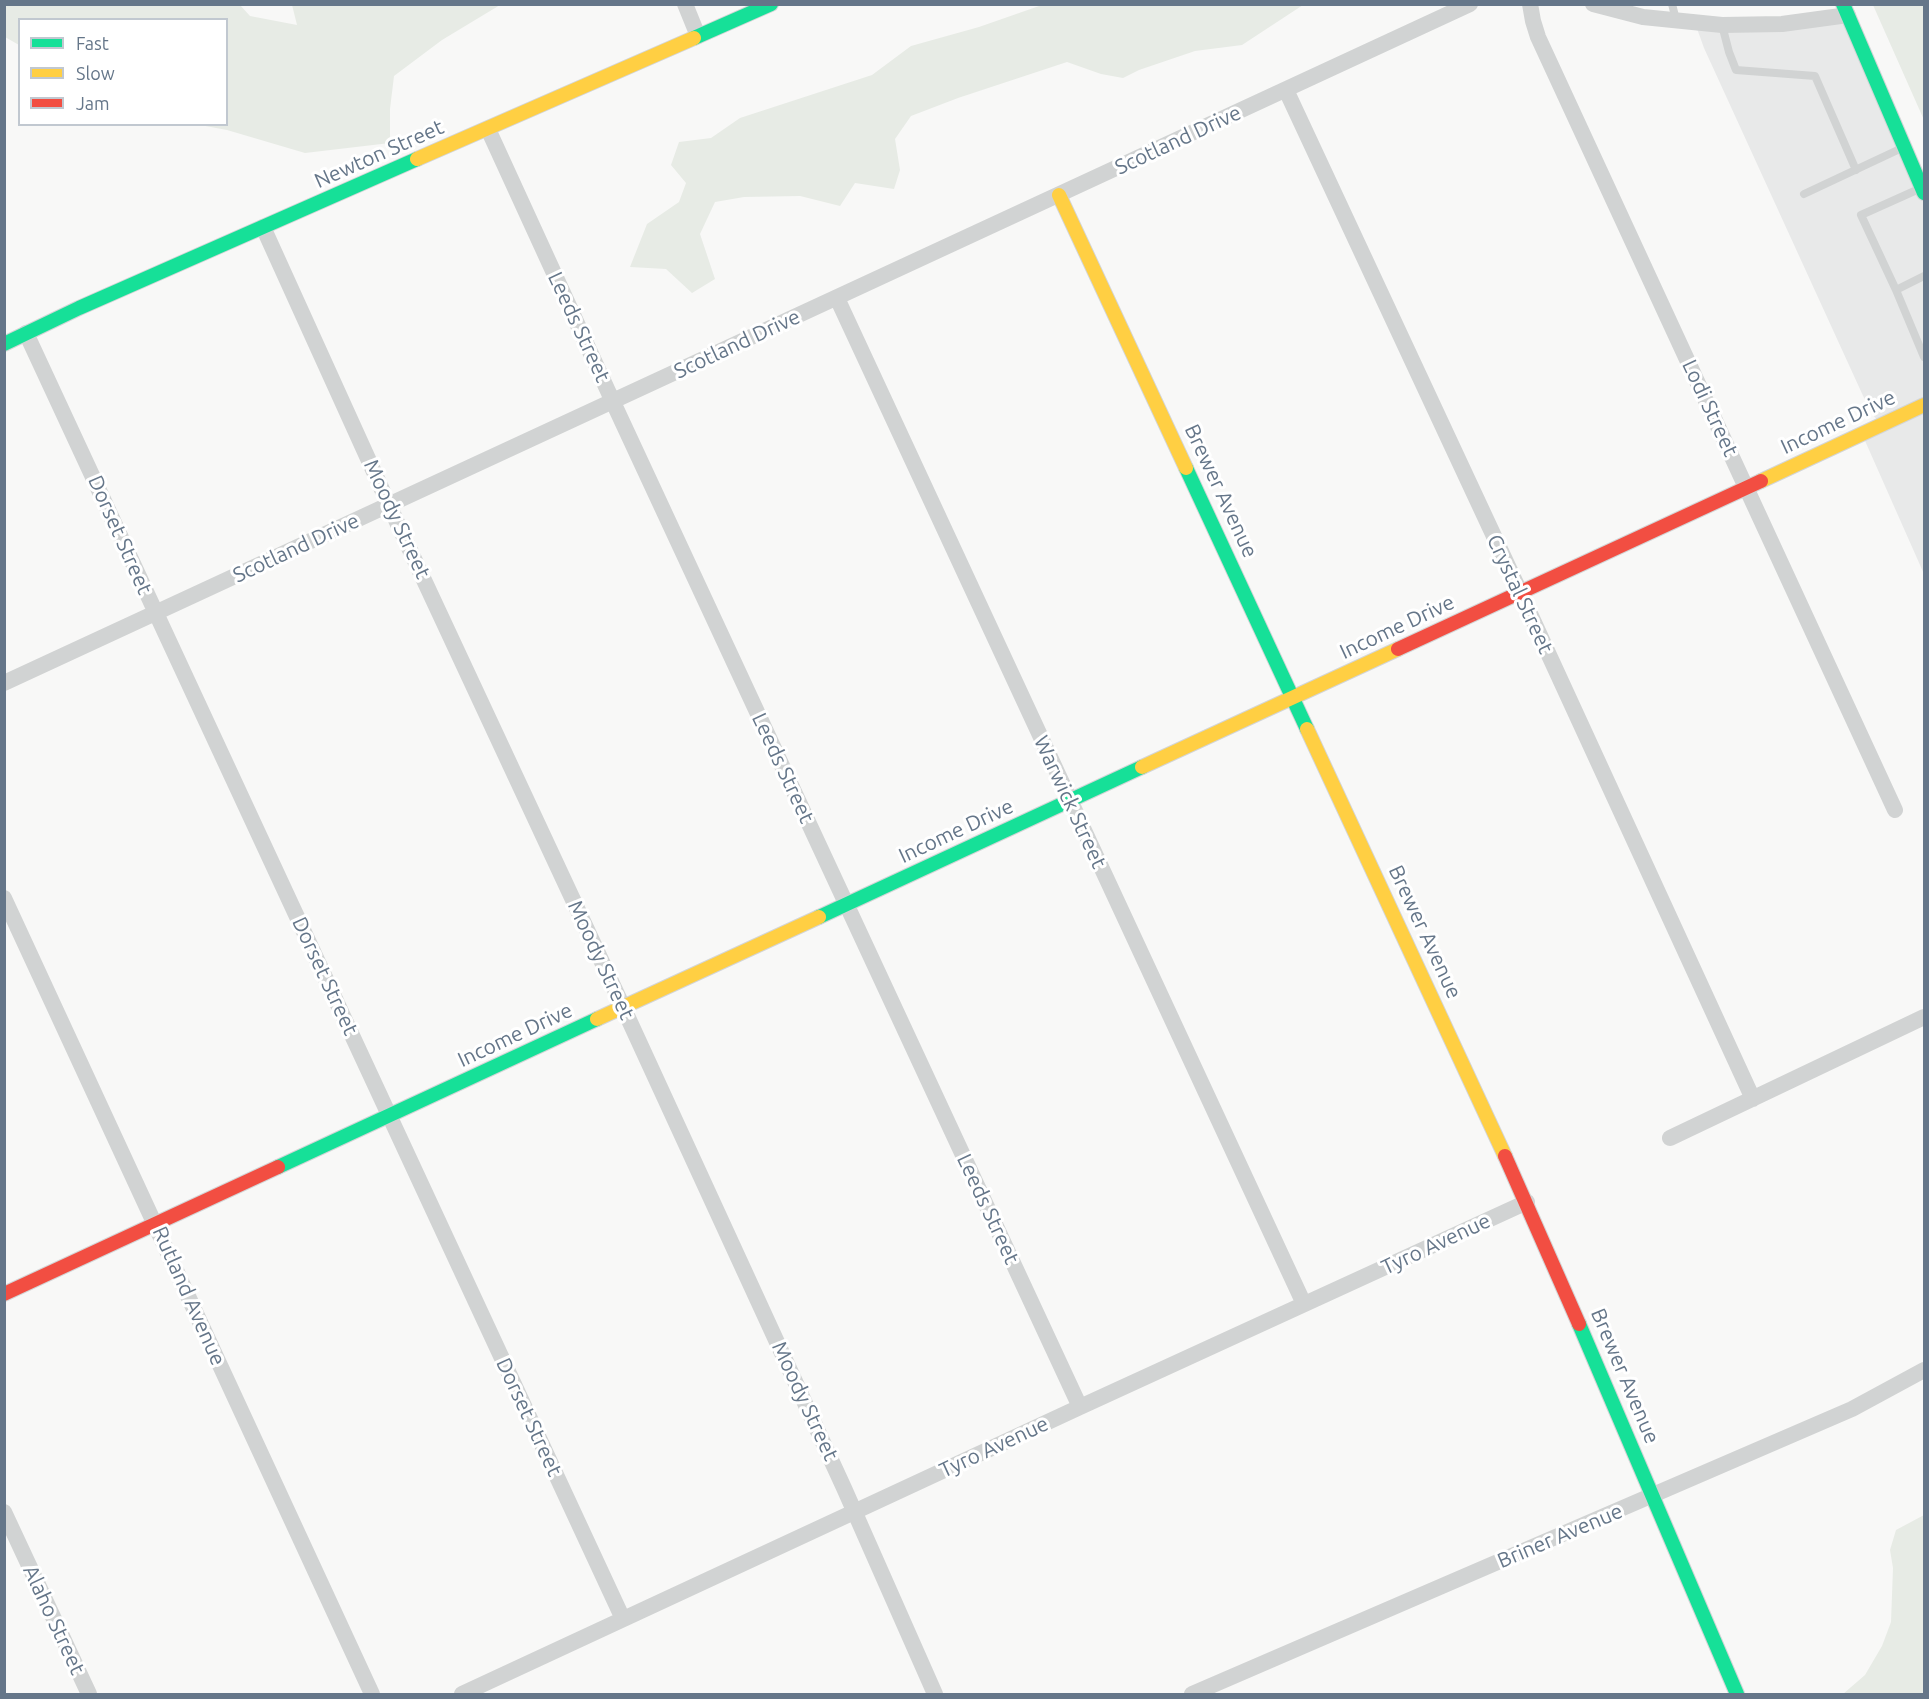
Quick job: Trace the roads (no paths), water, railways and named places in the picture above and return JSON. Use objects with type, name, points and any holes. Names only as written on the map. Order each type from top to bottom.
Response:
[{"type":"street","points":[[685,4],[699,36]]},
{"type":"street","name":"Newton Street","points":[[4,344],[263,227],[771,4]]},
{"type":"street","name":"Scotland Drive","points":[[4,683],[1470,4]]},
{"type":"street","name":"Lodi Street","points":[[1530,4],[1538,37],[1895,810]]},
{"type":"street","points":[[1593,4],[1643,17],[1674,13],[1722,25],[1782,24],[1846,10],[1923,190]]},
{"type":"street","name":"Crystal Street","points":[[1286,90],[1753,1099]]},
{"type":"street","name":"Leeds Street","points":[[488,129],[1080,1407]]},
{"type":"street","name":"Brewer Avenue","points":[[1059,195],[1527,1202],[1737,1695]]},
{"type":"street","name":"Moody Street","points":[[263,227],[389,505],[856,1512],[934,1695]]},
{"type":"street","name":"Warwick Street","points":[[837,298],[1304,1304]]},
{"type":"street","name":"Dorset Street","points":[[26,333],[623,1619]]},
{"type":"street","name":"Income Drive","points":[[4,1294],[1924,405]]},
{"type":"street","name":"Rutland Avenue","points":[[4,898],[372,1695]]},
{"type":"street","points":[[1670,1138],[1924,1017]]},
{"type":"street","name":"Tyro Avenue","points":[[462,1695],[1527,1202]]},
{"type":"street","name":"Briner Avenue","points":[[1192,1695],[1852,1408],[1924,1370]]},
{"type":"street","name":"Alaho Street","points":[[4,1512],[89,1695]]},
{"type":"lane","points":[[1722,25],[1729,52],[1737,70],[1815,76],[1856,170]]},
{"type":"lane","points":[[1804,195],[1905,147]]},
{"type":"lane","points":[[1923,190],[1861,215],[1924,357]]},
{"type":"lane","points":[[1896,290],[1924,276]]}]
